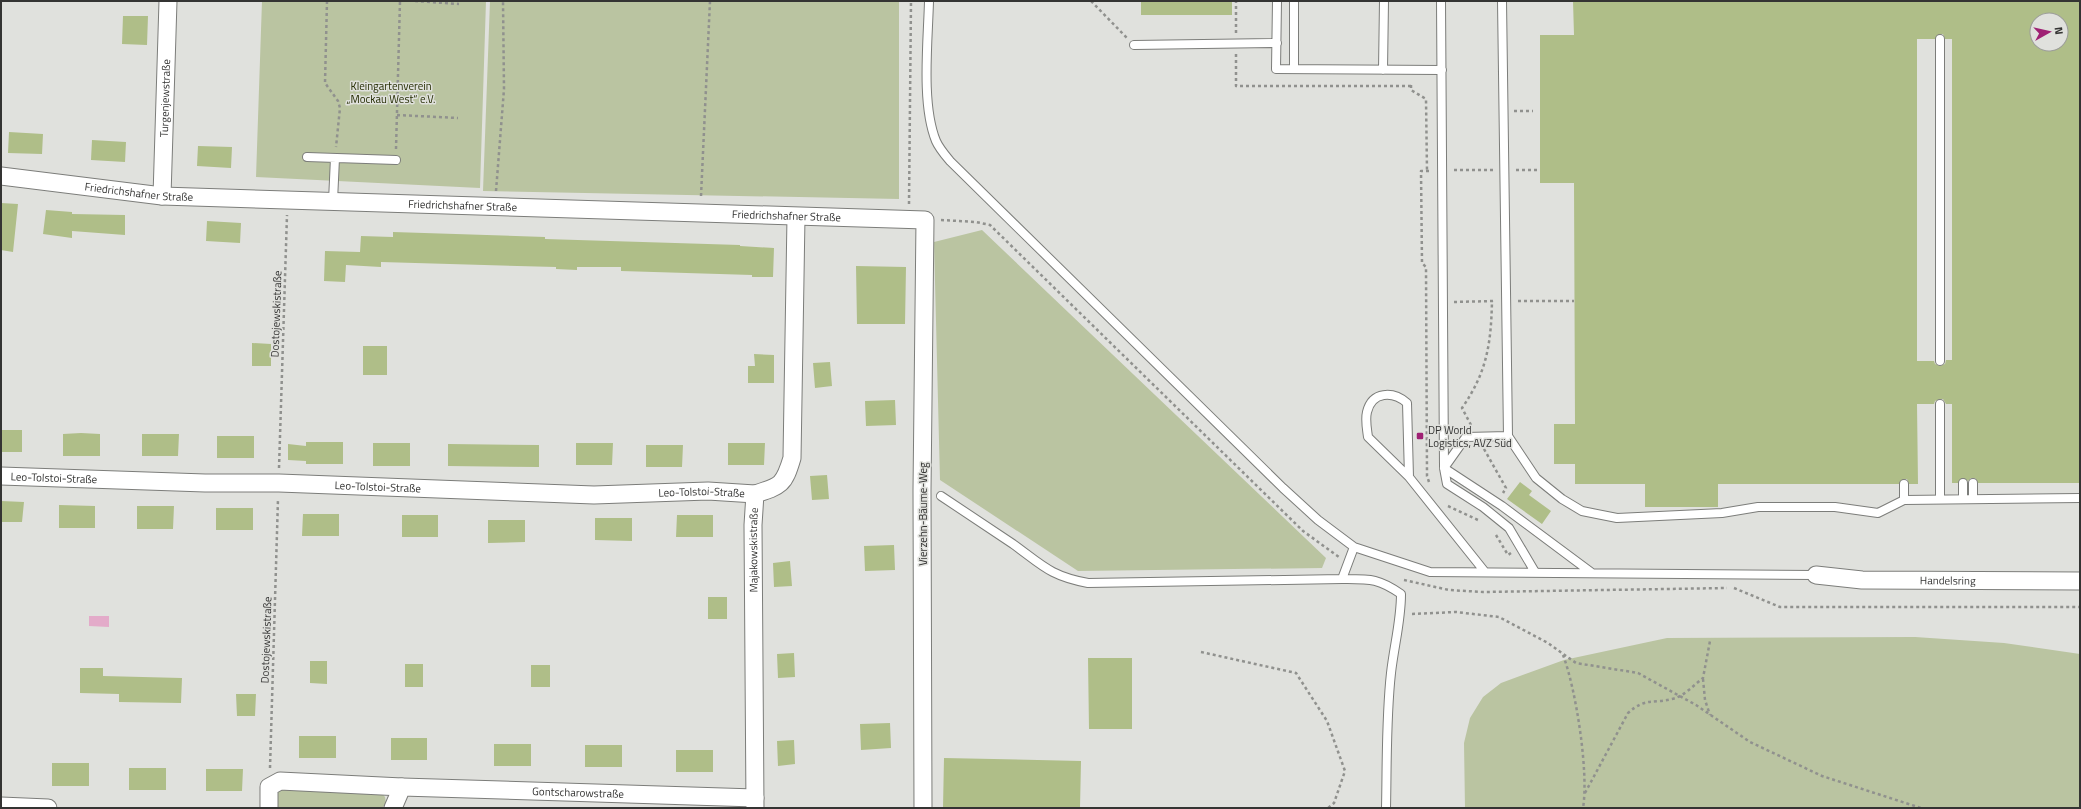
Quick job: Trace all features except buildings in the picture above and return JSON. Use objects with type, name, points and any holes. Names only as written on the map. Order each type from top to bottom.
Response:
[{"type":"street","name":"Turgenjewstraße","points":[[162,196],[168,1]]},
{"type":"street","name":"Friedrichshafner Straße","points":[[1,176],[162,196],[917,220]]},
{"type":"street","name":"Majakowskistraße","points":[[755,803],[753,525],[755,494],[777,487],[787,475],[792,458],[796,217]]},
{"type":"street","name":"Vierzehn-Bäume-Weg","points":[[917,220],[922,490],[923,808]]},
{"type":"street","name":"Leo-Tolstoi-Straße","points":[[1,476],[594,495],[708,491],[755,494]]},
{"type":"street","name":"Handelsring","points":[[1816,576],[1862,580],[2080,581]]},
{"type":"street","name":"Gontscharowstraße","points":[[269,787],[280,781],[755,803]]},
{"type":"street","points":[[269,787],[269,808]]},
{"type":"street","points":[[393,808],[402,787]]},
{"type":"street","points":[[1,806],[48,808]]},
{"type":"lane","points":[[929,1],[927,90],[930,120],[936,143],[950,161],[1282,488],[1318,520],[1354,547],[1430,572],[1816,576]]},
{"type":"lane","points":[[1277,1],[1276,69],[1442,70]]},
{"type":"lane","points":[[1294,1],[1294,69]]},
{"type":"lane","points":[[1383,70],[1384,1]]},
{"type":"lane","points":[[1441,1],[1444,468],[1447,484],[1482,507],[1509,528],[1535,572]]},
{"type":"lane","points":[[1502,1],[1508,436],[1536,478],[1562,499],[1582,510],[1617,518],[1722,513],[1758,507],[1835,508],[1878,513],[1904,500],[1963,498],[2080,498]]},
{"type":"lane","points":[[1940,38],[1940,360]]},
{"type":"lane","points":[[1134,45],[1276,44]]},
{"type":"lane","points":[[307,156],[396,160]]},
{"type":"lane","points":[[333,201],[335,158]]},
{"type":"lane","points":[[1409,477],[1407,403],[1400,397],[1392,394],[1383,394],[1375,398],[1367,413],[1368,438],[1409,477],[1485,572]]},
{"type":"lane","points":[[1940,404],[1940,499]]},
{"type":"lane","points":[[1444,468],[1466,437],[1508,436]]},
{"type":"lane","points":[[1444,468],[1497,502],[1592,573]]},
{"type":"lane","points":[[1963,483],[1963,498]]},
{"type":"lane","points":[[1973,483],[1973,498]]},
{"type":"lane","points":[[1904,484],[1904,500]]},
{"type":"lane","points":[[941,496],[1013,545],[1043,568],[1066,579],[1088,583],[1342,579],[1364,579],[1384,582],[1401,594],[1401,615],[1391,671],[1387,712],[1386,808]]},
{"type":"lane","points":[[1342,579],[1354,547]]},
{"type":"path","points":[[327,1],[325,83],[338,101],[340,108],[335,158]]},
{"type":"path","points":[[396,160],[400,1]]},
{"type":"path","points":[[415,1],[459,4]]},
{"type":"path","points":[[494,207],[504,89],[503,1]]},
{"type":"path","points":[[701,214],[710,1]]},
{"type":"path","points":[[910,1],[917,220]]},
{"type":"path","points":[[1091,1],[1134,45]]},
{"type":"path","points":[[1412,70],[1411,90],[1426,99],[1427,171]]},
{"type":"path","points":[[1504,111],[1534,111]]},
{"type":"path","points":[[397,115],[458,118]]},
{"type":"path","name":"Dostojewskistraße","points":[[279,469],[288,200]]},
{"type":"path","points":[[1492,301],[1489,350],[1484,368],[1474,391],[1462,408],[1506,488],[1497,502]]},
{"type":"path","name":"Dostojewskistraße","points":[[269,787],[278,494]]},
{"type":"path","points":[[1401,615],[1456,612],[1499,617],[1548,643],[1576,663],[1638,673],[1680,696],[1750,742],[1822,776],[1921,808]]},
{"type":"path","points":[[1710,641],[1703,678],[1705,700],[1710,715]]},
{"type":"path","points":[[1201,652],[1296,673],[1327,721],[1345,771],[1333,808]]},
{"type":"path","points":[[1563,654],[1570,673],[1579,731],[1585,793],[1583,808]]},
{"type":"path","points":[[1585,793],[1628,713],[1639,704],[1672,699],[1680,696],[1703,678]]},
{"type":"path","points":[[1328,808],[1334,804]]},
{"type":"green space","name":"Kleingartenverein „Mockau West“ e.V.","points":[[262,1],[486,1],[480,188],[256,177]]},
{"type":"green space","points":[[490,1],[899,1],[899,199],[483,191]]},
{"type":"green space","points":[[982,230],[1326,558],[1322,568],[1078,571],[940,480],[934,242]]},
{"type":"green space","points":[[1915,637],[2004,643],[2080,654],[2080,808],[1465,808],[1464,743],[1470,718],[1483,697],[1501,683],[1564,660],[1667,638]]},
{"type":"green space","points":[[281,789],[381,792],[385,797],[386,803],[382,808],[279,808],[274,805],[274,797]]},
{"type":"shaded area","points":[[89,616],[109,616],[109,627],[89,626]]},
{"type":"place","name":"DP World Logistics, AVZ Süd","points":[[1420,436]]}]
